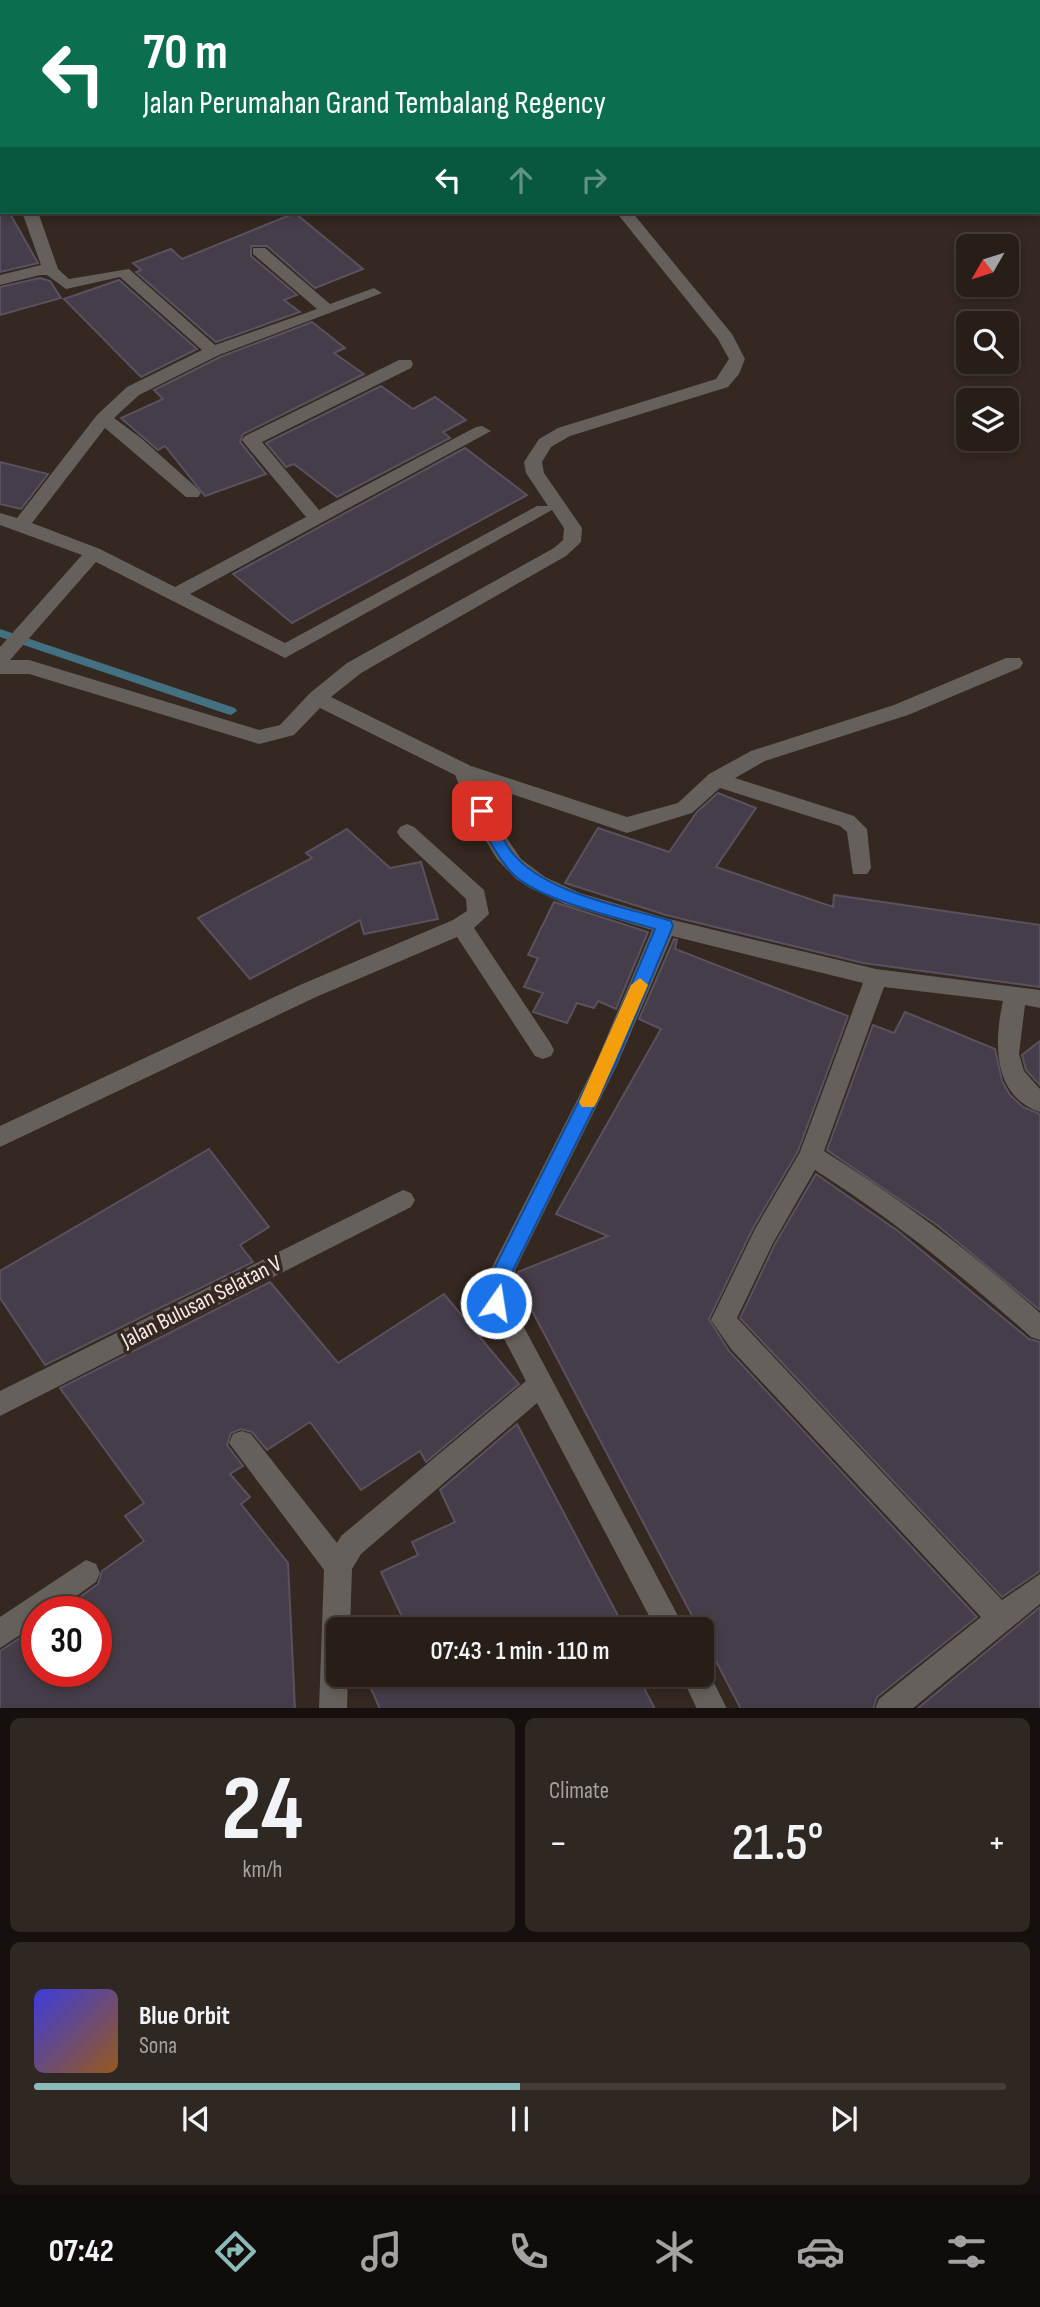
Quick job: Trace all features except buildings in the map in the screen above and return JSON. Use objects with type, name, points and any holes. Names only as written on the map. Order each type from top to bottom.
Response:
[{"type":"street","points":[[31,214],[51,271],[66,284],[123,272],[213,351]]},
{"type":"street","points":[[94,553],[1,661],[29,667],[259,737],[287,730],[317,698],[354,668],[572,542],[573,528],[535,473],[533,462],[545,443],[564,432],[722,383],[731,373],[737,359],[726,338],[626,214]]},
{"type":"street","points":[[259,251],[319,313]]},
{"type":"street","points":[[0,280],[40,270],[51,271]]},
{"type":"street","points":[[21,524],[103,419],[132,391],[213,351],[374,293]]},
{"type":"street","points":[[317,519],[251,440],[405,364]]},
{"type":"street","points":[[103,419],[135,442],[192,493]]},
{"type":"street","points":[[176,594],[482,431]]},
{"type":"street","points":[[0,519],[21,524],[94,553],[285,651],[542,510]]},
{"type":"street","points":[[317,698],[464,771],[627,825],[685,808],[716,779],[758,756],[901,710],[1013,663]]},
{"type":"street","points":[[464,771],[470,790],[504,853],[522,872],[546,888],[665,926],[876,978],[1040,999]]},
{"type":"street","points":[[716,779],[847,821],[857,830],[860,868]]},
{"type":"street","points":[[0,1137],[308,991],[461,926],[478,914],[476,897],[407,832]]},
{"type":"street","points":[[461,926],[543,1050]]},
{"type":"street","points":[[665,926],[606,1065],[504,1267],[496,1303],[665,1617]]},
{"type":"street","points":[[876,978],[811,1155],[764,1236],[724,1320],[740,1341],[1002,1620]]},
{"type":"street","points":[[1016,994],[1006,1036],[1008,1068],[1040,1103]]},
{"type":"street","points":[[811,1155],[892,1206],[960,1258],[1040,1329]]},
{"type":"street","name":"Jalan Bulusan Selatan V","points":[[0,1404],[403,1200]]},
{"type":"street","points":[[333,1708],[338,1566],[351,1545],[541,1384]]},
{"type":"street","points":[[242,1443],[338,1566]]},
{"type":"street","points":[[0,1634],[86,1573]]},
{"type":"street","points":[[890,1708],[1040,1587]]},
{"type":"street","points":[[701,1687],[712,1708]]},
{"type":"waterway","points":[[0,633],[231,711]]},
{"type":"slow traffic","points":[[588,1102],[640,985]]},
{"type":"route","points":[[482,811],[504,853],[522,872],[546,888],[665,926],[606,1065],[504,1267],[496,1303]]}]
